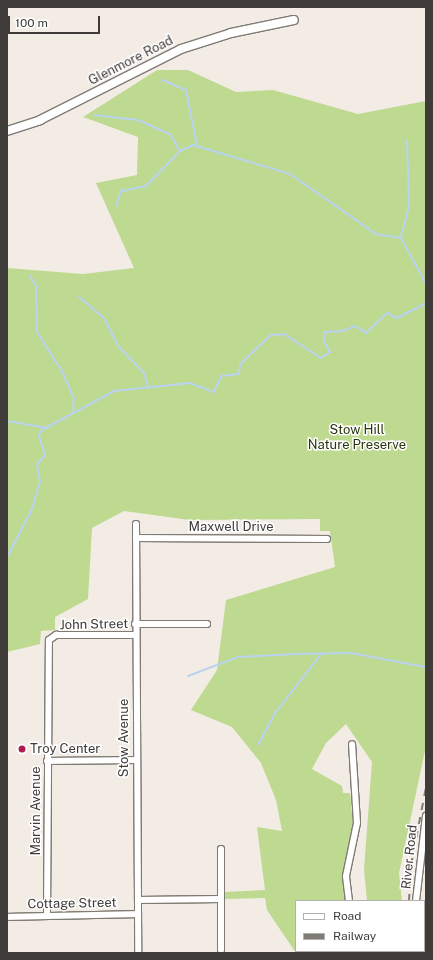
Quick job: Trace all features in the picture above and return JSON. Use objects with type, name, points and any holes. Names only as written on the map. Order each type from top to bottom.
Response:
[{"type":"street","name":"Glenmore Road","points":[[7,131],[40,120],[181,49],[231,33],[294,20]]},
{"type":"street","name":"Stow Avenue","points":[[136,524],[134,760],[138,953]]},
{"type":"street","name":"Maxwell Drive","points":[[136,538],[327,539]]},
{"type":"street","points":[[135,624],[207,624]]},
{"type":"street","name":"John Street","points":[[53,636],[135,635]]},
{"type":"street","name":"Marvin Avenue","points":[[47,916],[48,644],[53,636]]},
{"type":"street","points":[[349,900],[346,876],[357,823],[352,744]]},
{"type":"street","points":[[47,761],[134,760]]},
{"type":"street","name":"River Road","points":[[416,900],[426,816]]},
{"type":"street","points":[[220,850],[221,950]]},
{"type":"street","points":[[138,900],[221,899]]},
{"type":"street","name":"Cottage Street","points":[[7,917],[138,914]]},
{"type":"green space","name":"Stow Hill Nature Preserve","points":[[157,70],[188,70],[236,92],[273,90],[358,114],[426,101],[426,746],[399,873],[402,900],[367,900],[364,869],[372,762],[346,724],[326,743],[312,769],[342,786],[343,793],[350,793],[353,824],[344,876],[346,900],[295,900],[295,952],[267,910],[265,898],[225,899],[225,892],[265,890],[257,827],[282,831],[276,800],[261,763],[232,727],[191,710],[217,670],[226,600],[335,567],[330,531],[320,531],[320,519],[190,520],[124,511],[92,528],[88,599],[55,617],[55,630],[41,631],[40,644],[7,652],[7,268],[83,274],[134,268],[96,183],[137,175],[138,137],[83,117]]},
{"type":"green space","points":[[295,952],[328,953],[296,953]]},
{"type":"waterway","points":[[162,80],[186,90],[197,146]]},
{"type":"waterway","points":[[94,115],[138,120],[171,135],[180,151]]},
{"type":"waterway","points":[[401,238],[409,206],[407,140]]},
{"type":"waterway","points":[[116,206],[121,191],[146,186],[180,151],[193,145],[290,174],[376,234],[401,238],[426,284]]},
{"type":"waterway","points":[[30,276],[36,286],[37,332],[63,373],[74,399],[73,411]]},
{"type":"waterway","points":[[79,297],[104,318],[118,346],[144,373],[148,387]]},
{"type":"waterway","points":[[7,557],[31,511],[40,481],[37,464],[45,455],[39,436],[42,430],[114,391],[190,383],[214,392],[221,376],[239,374],[240,364],[271,335],[284,334],[321,358],[330,352],[324,341],[325,332],[343,331],[355,326],[366,333],[387,313],[397,318],[426,303]]},
{"type":"waterway","points":[[7,421],[47,428]]},
{"type":"waterway","points":[[258,745],[275,713],[322,653]]},
{"type":"waterway","points":[[188,676],[238,657],[294,654],[351,653],[426,667]]},
{"type":"railway","points":[[409,900],[411,865],[426,787]]},
{"type":"place","name":"Troy Center","points":[[22,749]]}]
